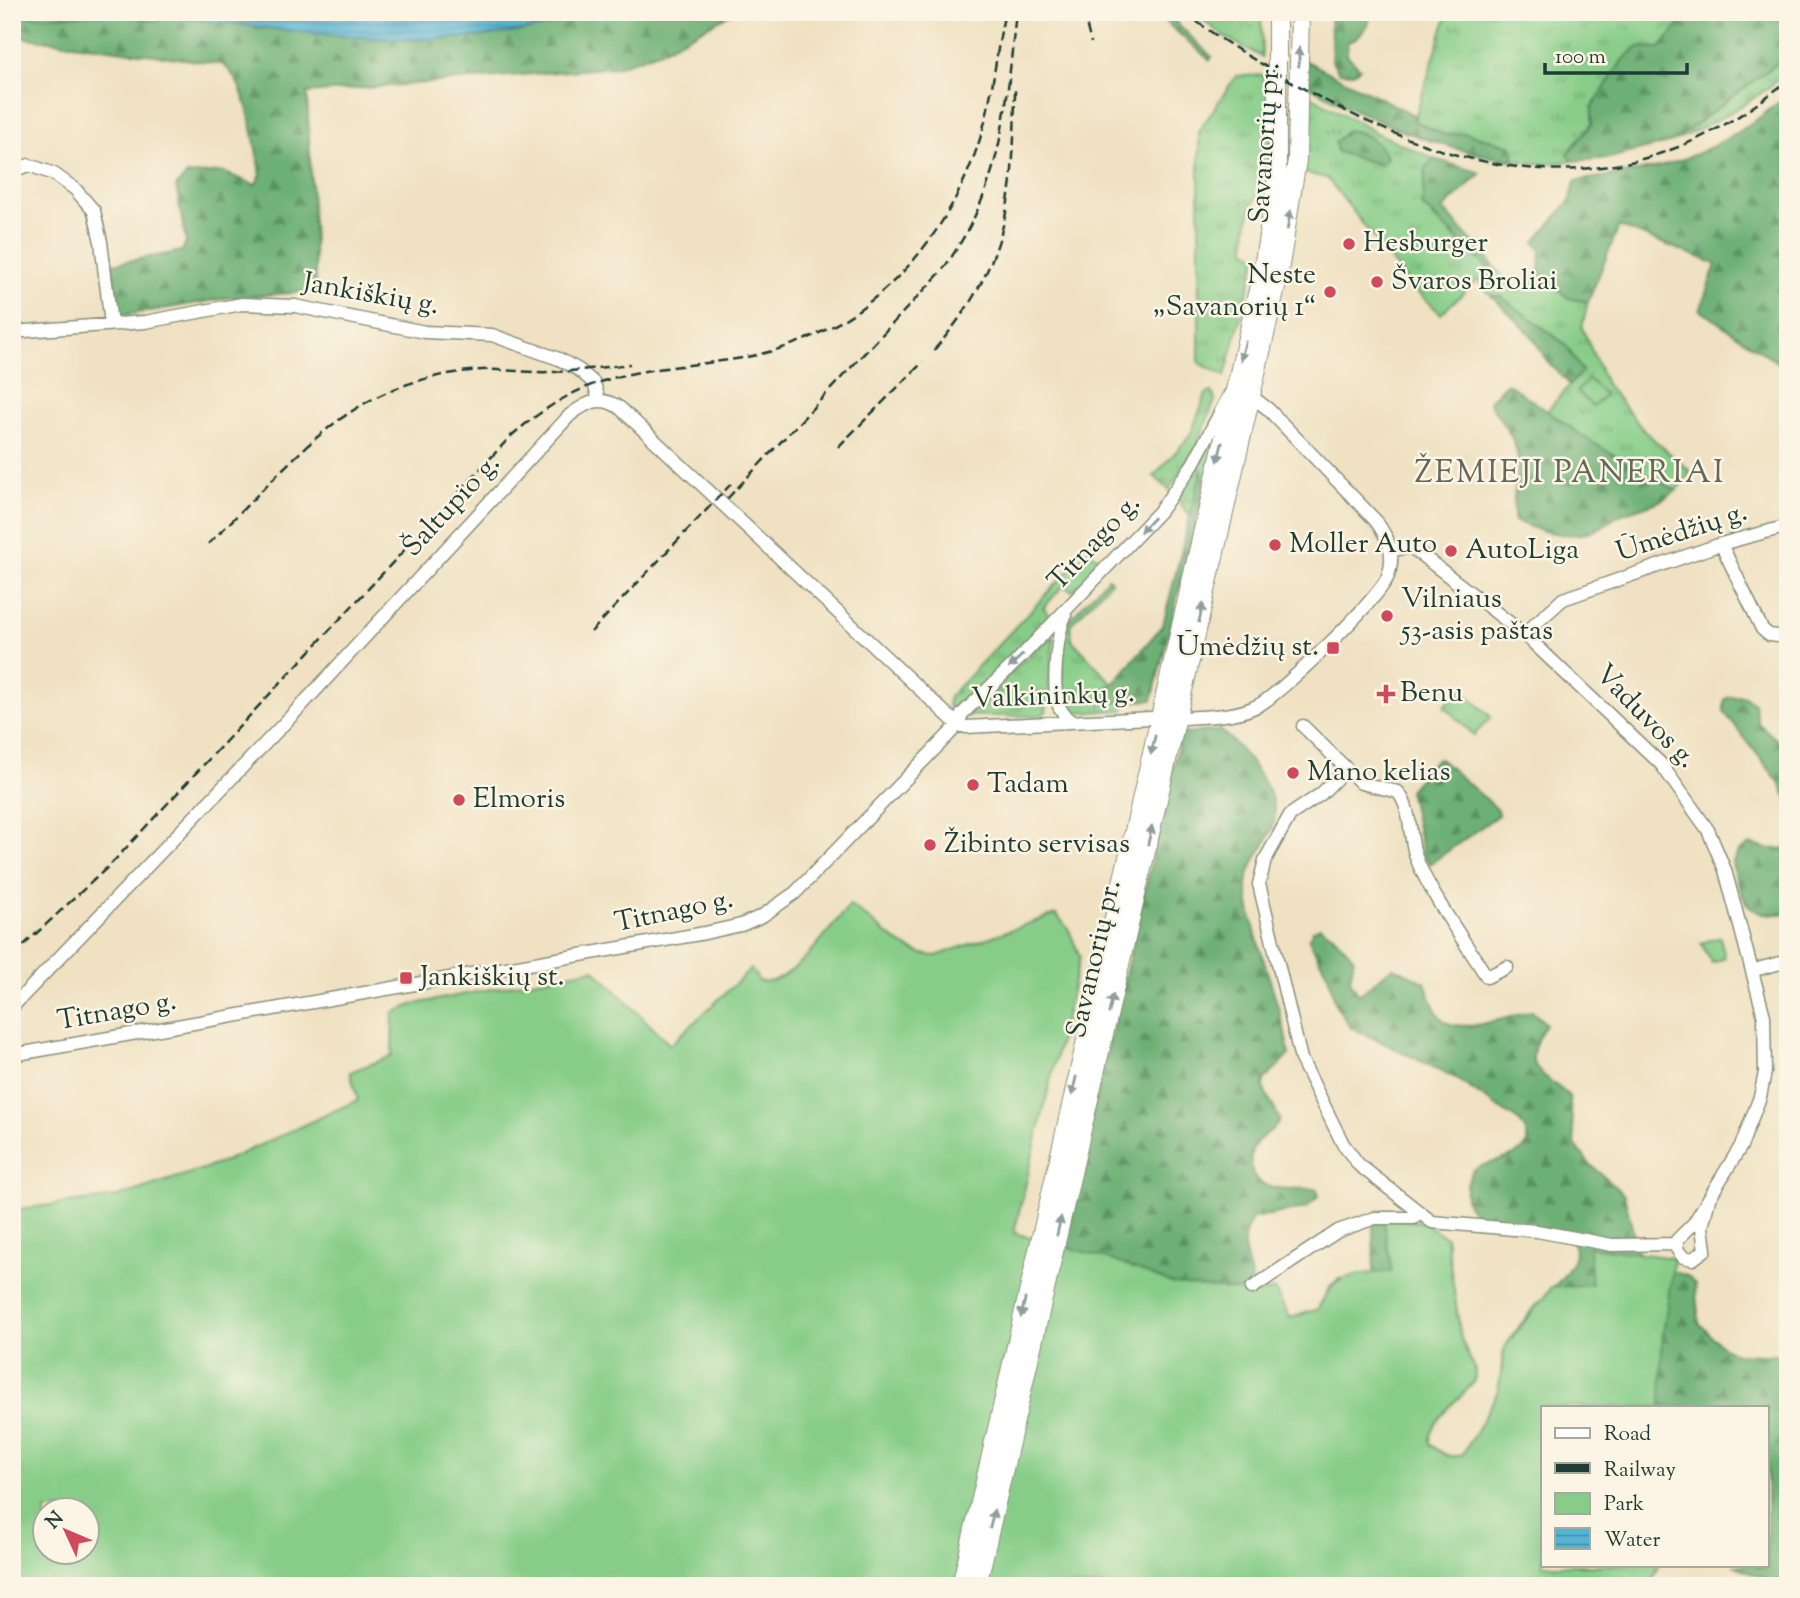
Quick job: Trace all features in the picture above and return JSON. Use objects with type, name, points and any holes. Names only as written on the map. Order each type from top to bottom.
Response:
[{"type":"highway","name":"Savanorių pr.","points":[[961,1586],[1262,268],[1277,177],[1277,12]]},
{"type":"highway","name":"Savanorių pr.","points":[[977,1586],[1251,396],[1293,198],[1297,160],[1300,12]]},
{"type":"street","points":[[12,171],[29,165],[54,174],[75,189],[94,211],[102,242],[111,324]]},
{"type":"street","name":"Jankiškių g.","points":[[12,332],[145,322],[242,304],[271,304],[322,310],[425,332],[492,335],[559,359],[579,370],[594,383],[599,400]]},
{"type":"street","name":"Titnago g.","points":[[12,1055],[362,995],[741,925],[762,916],[795,893],[958,725],[962,714],[1072,604],[1178,487],[1236,385]]},
{"type":"street","points":[[1185,718],[1231,714],[1269,698],[1377,596],[1389,574],[1391,550],[1376,521],[1268,409],[1251,396]]},
{"type":"street","points":[[599,400],[620,408],[958,725]]},
{"type":"street","name":"Šaltupio g.","points":[[12,1007],[292,715],[570,415],[583,405],[599,400]]},
{"type":"street","name":"Ūmėdžių g.","points":[[1524,635],[1563,599],[1721,544],[1788,526]]},
{"type":"street","points":[[1721,544],[1762,629],[1769,635],[1788,637]]},
{"type":"street","name":"Vaduvos g.","points":[[1391,550],[1411,547],[1524,635],[1642,745],[1682,789],[1708,830],[1725,870],[1754,970],[1765,1031],[1762,1091],[1741,1146],[1709,1199],[1688,1229],[1679,1235],[1676,1244]]},
{"type":"street","points":[[1070,722],[1058,704],[1056,690],[1060,627],[1072,604]]},
{"type":"street","name":"Valkininkų g.","points":[[958,725],[1151,718]]},
{"type":"street","points":[[1303,726],[1346,769],[1368,786],[1398,792],[1407,810],[1417,859],[1472,954],[1487,977],[1507,967]]},
{"type":"street","name":"Vaduvos g.","points":[[1346,769],[1321,794],[1295,811],[1284,825],[1265,860],[1260,894],[1301,1059],[1349,1153],[1432,1222],[1537,1231],[1612,1245],[1676,1244]]},
{"type":"street","points":[[1754,970],[1788,961]]},
{"type":"street","name":"Vaduvos g.","points":[[1676,1244],[1684,1257],[1698,1257],[1706,1245],[1702,1234],[1709,1199]]},
{"type":"street","name":"Vaduvos g.","points":[[1252,1288],[1338,1231],[1375,1218],[1414,1218],[1418,1213]]},
{"type":"street","points":[[1688,1229],[1702,1234]]},
{"type":"green space","points":[[12,12],[163,12],[170,15],[157,22],[122,14],[12,17]]},
{"type":"green space","points":[[599,12],[734,12],[661,51],[616,67],[307,93],[316,291],[228,298],[119,316],[112,264],[182,251],[186,242],[176,186],[187,175],[223,172],[255,185],[261,175],[244,98],[230,72],[221,64],[12,36],[12,17],[122,14],[157,22],[170,15],[332,35],[438,39],[491,35],[545,26]]},
{"type":"green space","points":[[1154,12],[1165,12],[1212,57],[1210,60]]},
{"type":"green space","points":[[1211,12],[1261,12],[1262,57],[1225,37],[1202,19]]},
{"type":"green space","points":[[1330,12],[1371,12],[1364,31],[1347,43],[1347,55],[1360,68],[1353,73],[1339,72],[1332,61]]},
{"type":"green space","points":[[1448,12],[1683,12],[1681,23],[1660,49],[1637,47],[1592,124],[1568,154],[1573,161],[1543,164],[1509,160],[1514,155],[1512,146],[1466,133],[1445,135],[1414,121]]},
{"type":"green space","points":[[1683,12],[1788,12],[1788,55],[1672,142],[1609,158],[1573,161],[1567,154],[1592,124],[1592,107],[1622,61],[1637,47],[1660,48],[1681,23]]},
{"type":"green space","points":[[1788,55],[1788,72],[1761,93],[1733,111],[1672,142]]},
{"type":"green space","points":[[1306,61],[1414,115],[1414,121],[1445,135],[1466,133],[1512,146],[1515,156],[1509,160],[1457,149],[1380,122],[1309,86]]},
{"type":"green space","points":[[1271,75],[1269,179],[1258,194],[1248,220],[1246,249],[1257,257],[1225,376],[1199,363],[1199,131],[1236,76]]},
{"type":"green space","points":[[1307,94],[1377,133],[1434,159],[1426,167],[1422,206],[1488,268],[1493,265],[1517,292],[1540,273],[1568,298],[1588,302],[1582,328],[1606,384],[1644,431],[1691,472],[1676,491],[1590,441],[1547,411],[1582,371],[1565,344],[1500,296],[1492,296],[1477,280],[1441,314],[1412,287],[1327,178],[1303,173]]},
{"type":"green space","points":[[1788,94],[1788,404],[1786,368],[1700,310],[1716,264],[1619,226],[1588,302],[1568,298],[1540,273],[1541,250],[1535,242],[1571,199],[1575,181],[1644,171],[1683,159],[1731,136]]},
{"type":"green space","points":[[1348,130],[1366,135],[1379,146],[1387,157],[1381,165],[1337,152],[1335,142]]},
{"type":"green space","points":[[1434,159],[1481,173],[1443,209],[1493,265],[1488,268],[1422,206],[1426,167]]},
{"type":"green space","points":[[1492,296],[1500,296],[1565,344],[1582,371],[1570,385],[1548,362],[1532,336]]},
{"type":"green space","points":[[1589,379],[1605,395],[1593,407],[1577,391]]},
{"type":"green space","points":[[1507,383],[1590,441],[1676,491],[1655,503],[1622,514],[1588,533],[1551,533],[1515,521],[1517,452],[1511,436],[1489,401]]},
{"type":"green space","points":[[1212,392],[1215,400],[1196,448],[1169,490],[1154,476],[1190,436],[1206,394]]},
{"type":"green space","points":[[1219,420],[1204,488],[1202,468],[1190,516],[1177,499],[1197,469]]},
{"type":"green space","points":[[1202,468],[1204,488],[1152,700],[1106,703],[1100,697],[1104,689],[1113,684],[1163,625]]},
{"type":"green space","points":[[1088,550],[1104,563],[1073,591],[1063,586],[1043,608],[1049,614],[1027,645],[963,706],[948,707],[949,697]]},
{"type":"green space","points":[[1108,578],[1111,581],[1070,625],[1072,640],[1113,684],[1104,689],[1106,703],[1128,701],[1123,710],[1078,713],[1066,699],[1063,688],[1064,630],[1068,621]]},
{"type":"green space","points":[[1050,637],[1054,638],[1046,712],[1039,716],[967,716],[982,697]]},
{"type":"green space","points":[[1461,689],[1491,717],[1474,735],[1444,706]]},
{"type":"green space","points":[[1743,696],[1754,703],[1758,723],[1788,750],[1788,800],[1779,782],[1724,712],[1724,701],[1728,697]]},
{"type":"green space","points":[[1220,730],[1258,772],[1272,799],[1275,812],[1274,824],[1253,864],[1247,888],[1255,929],[1280,1013],[1289,1055],[1264,1081],[1263,1087],[1280,1120],[1255,1145],[1251,1154],[1251,1167],[1254,1176],[1268,1186],[1317,1189],[1319,1196],[1306,1208],[1253,1218],[1245,1233],[1245,1255],[1252,1280],[1240,1302],[1263,1338],[1318,1309],[1330,1286],[1339,1279],[1374,1274],[1373,1226],[1377,1211],[1404,1216],[1438,1232],[1446,1237],[1461,1339],[1475,1371],[1474,1382],[1434,1426],[1430,1444],[1446,1455],[1458,1456],[1463,1454],[1497,1393],[1508,1342],[1568,1270],[1575,1250],[1572,1242],[1561,1234],[1483,1217],[1470,1207],[1466,1192],[1473,1170],[1522,1150],[1527,1143],[1527,1134],[1520,1122],[1452,1076],[1350,1027],[1336,1005],[1328,975],[1309,940],[1312,931],[1320,927],[1333,935],[1354,957],[1350,980],[1359,995],[1393,967],[1425,982],[1436,1010],[1441,1018],[1449,1023],[1471,1025],[1532,1011],[1546,1024],[1534,1049],[1535,1066],[1569,1096],[1575,1144],[1588,1162],[1624,1195],[1638,1252],[1655,1266],[1688,1276],[1695,1284],[1699,1323],[1719,1344],[1736,1354],[1788,1356],[1788,1586],[1769,1586],[1764,1578],[1735,1566],[1769,1566],[1769,1406],[1541,1406],[1541,1566],[1659,1566],[1650,1586],[983,1586],[1181,734]]},
{"type":"green space","points":[[1440,759],[1497,809],[1498,815],[1430,864],[1423,855],[1409,790],[1435,760]]},
{"type":"green space","points":[[1749,844],[1768,849],[1788,848],[1788,913],[1774,914],[1754,910],[1743,897],[1732,864],[1738,852]]},
{"type":"green space","points":[[850,905],[902,944],[924,955],[936,956],[1056,914],[1069,930],[1080,957],[1014,1233],[1109,1259],[1173,1284],[1258,1293],[1275,1290],[1290,1318],[1318,1309],[1332,1287],[1347,1277],[1392,1271],[1383,1218],[1425,1223],[1446,1237],[1461,1339],[1475,1371],[1474,1382],[1446,1410],[1434,1427],[1430,1445],[1446,1455],[1454,1457],[1463,1454],[1498,1392],[1505,1347],[1551,1288],[1592,1284],[1589,1247],[1674,1258],[1662,1340],[1661,1406],[1541,1406],[1541,1566],[1659,1566],[1650,1586],[12,1586],[12,1210],[117,1197],[221,1163],[358,1100],[350,1072],[392,1056],[393,1013],[415,1004],[594,969],[670,1045],[751,969],[759,981],[771,981],[783,976],[809,954]]},
{"type":"green space","points":[[1720,937],[1725,958],[1712,963],[1701,943]]},
{"type":"water","points":[[163,12],[599,12],[512,32],[469,37],[384,39],[196,20]]},
{"type":"railway","points":[[12,956],[111,864],[511,436],[540,413],[566,397],[617,377],[736,359],[779,349],[819,333],[856,312],[889,286],[917,255],[942,221],[963,183],[984,126],[1005,12]]},
{"type":"railway","points":[[727,499],[941,272],[962,240],[990,179],[998,148],[1016,12]]},
{"type":"railway","points":[[1083,12],[1091,43]]},
{"type":"railway","points":[[1185,12],[1257,61],[1364,120],[1426,145],[1487,162],[1548,169],[1608,166],[1668,151],[1728,122],[1788,80]]},
{"type":"railway","points":[[934,350],[979,288],[1003,227],[1013,162],[1015,87]]},
{"type":"railway","points":[[838,447],[923,362]]},
{"type":"railway","points":[[208,544],[298,454],[328,428],[359,407],[394,389],[435,377],[482,370],[551,372],[630,364]]},
{"type":"railway","points":[[591,632],[731,484]]},
{"type":"place","name":"Hesburger","points":[[1349,244]]},
{"type":"place","name":"Švaros Broliai","points":[[1377,282]]},
{"type":"place","name":"Neste „Savanorių 1“","points":[[1330,292]]},
{"type":"place","name":"Moller Auto","points":[[1275,545]]},
{"type":"place","name":"AutoLiga","points":[[1451,551]]},
{"type":"place","name":"Vilniaus 53-asis paštas","points":[[1387,616]]},
{"type":"place","name":"Ūmėdžių st.","points":[[1333,648]]},
{"type":"place","name":"Benu","points":[[1386,694]]},
{"type":"place","name":"Mano kelias","points":[[1293,773]]},
{"type":"place","name":"Tadam","points":[[973,785]]},
{"type":"place","name":"Elmoris","points":[[459,800]]},
{"type":"place","name":"Žibinto servisas","points":[[930,845]]},
{"type":"place","name":"Jankiškių st.","points":[[406,978]]},
{"type":"district","name":"ŽEMIEJI PANERIAI","points":[[1570,474]]}]
